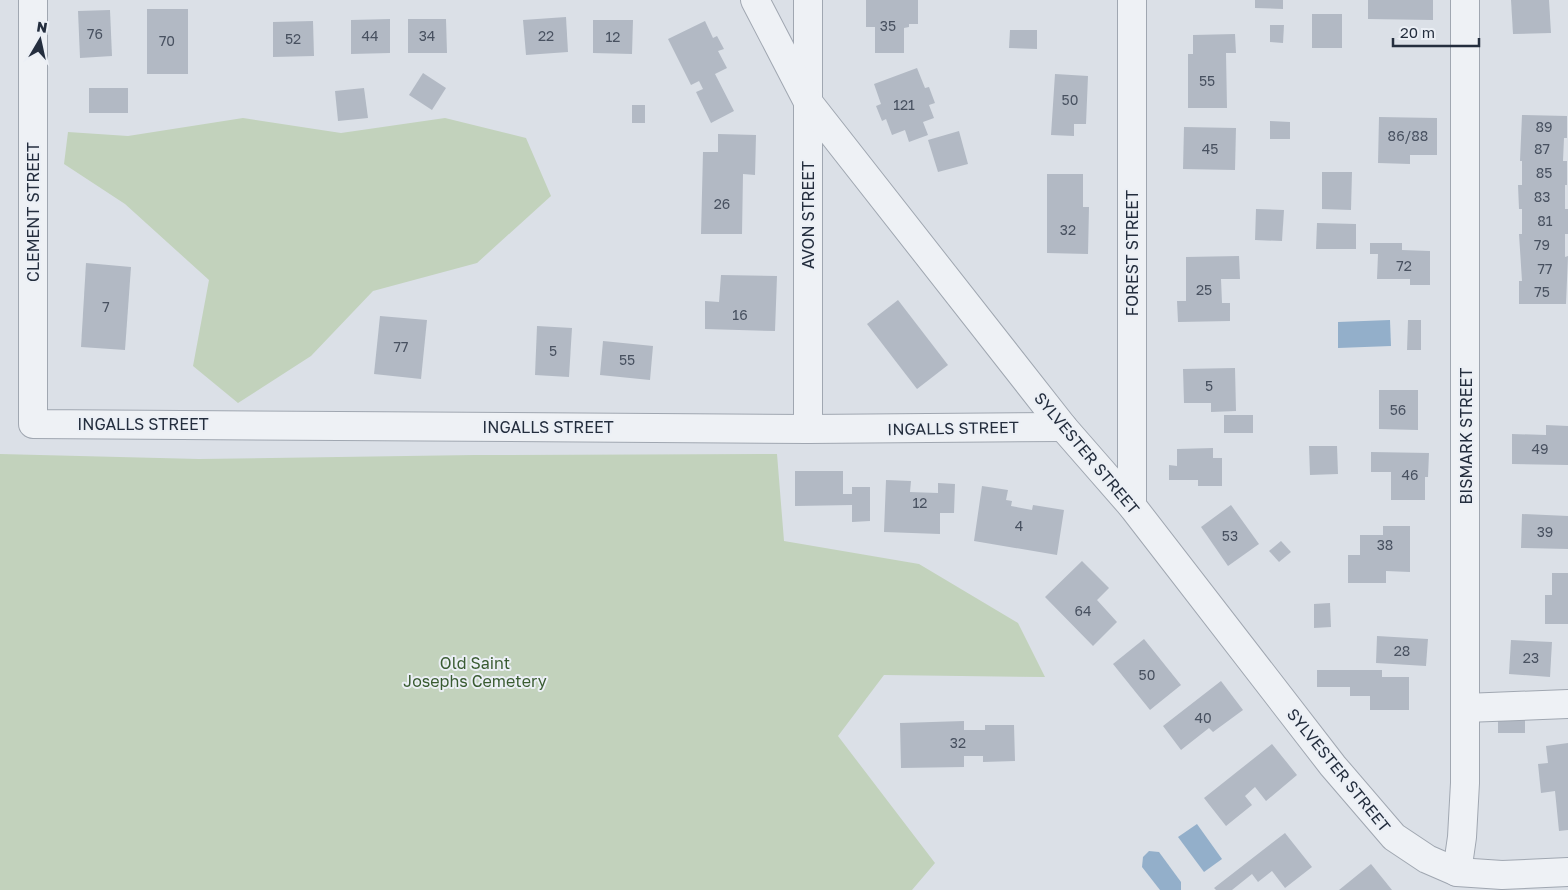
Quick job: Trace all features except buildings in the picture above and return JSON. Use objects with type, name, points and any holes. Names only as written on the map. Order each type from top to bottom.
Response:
[{"type":"street","name":"CLEMENT STREET","points":[[33,0],[33,424]]},
{"type":"street","name":"SYLVESTER STREET","points":[[755,0],[808,102],[1064,427],[1132,506],[1333,766],[1394,836],[1427,859],[1457,872],[1502,875],[1568,872]]},
{"type":"street","name":"AVON STREET","points":[[808,0],[808,429]]},
{"type":"street","name":"FOREST STREET","points":[[1132,0],[1132,506]]},
{"type":"street","name":"BISMARK STREET","points":[[1457,872],[1462,837],[1465,783],[1466,0]]},
{"type":"street","name":"INGALLS STREET","points":[[33,424],[808,429],[1064,427]]},
{"type":"street","points":[[1465,708],[1568,704]]},
{"type":"green space","points":[[243,118],[341,133],[445,118],[526,138],[551,196],[477,263],[373,291],[311,356],[238,403],[193,366],[209,280],[125,204],[64,164],[68,132],[128,136]]},
{"type":"green space","name":"Old Saint Josephs Cemetery","points":[[0,454],[199,459],[474,455],[777,454],[784,541],[919,564],[1018,623],[1045,677],[884,675],[838,736],[935,863],[912,890],[0,890]]},
{"type":"water","points":[[1390,320],[1391,346],[1338,348],[1338,322]]},
{"type":"water","points":[[1197,824],[1222,859],[1204,872],[1178,837]]},
{"type":"water","points":[[1149,851],[1159,852],[1181,882],[1181,890],[1160,890],[1142,867],[1143,857]]}]
